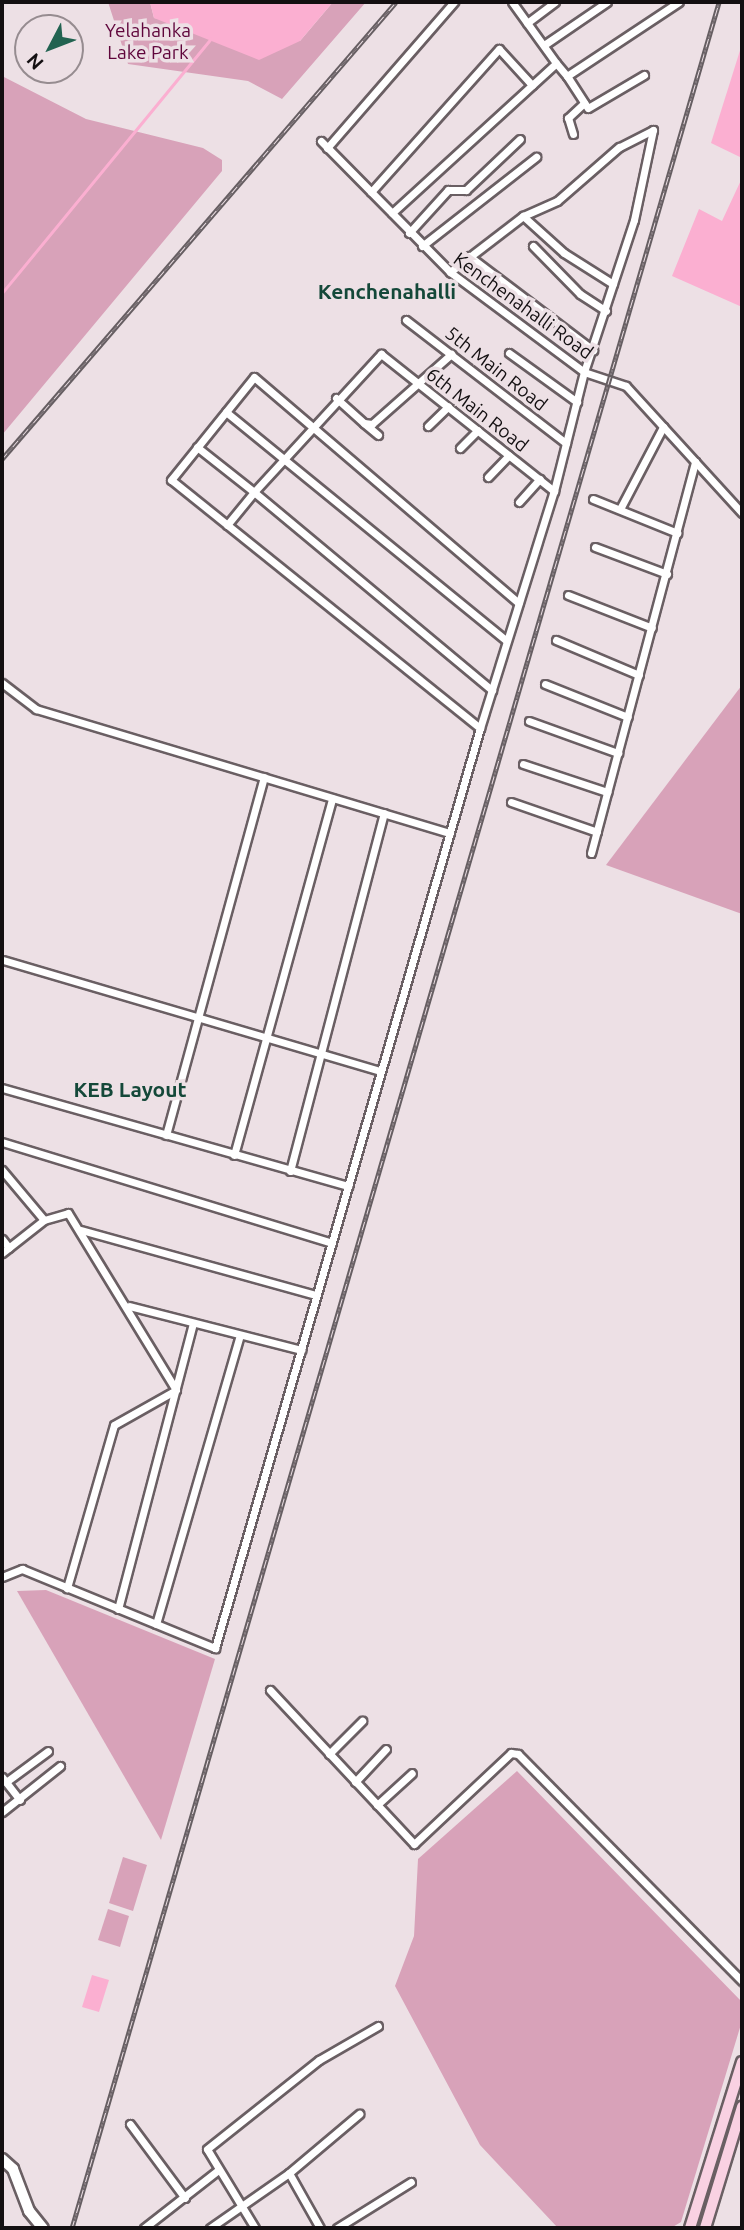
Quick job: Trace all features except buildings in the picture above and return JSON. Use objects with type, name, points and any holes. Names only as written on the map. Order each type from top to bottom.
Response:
[{"type":"main road","points":[[690,2228],[742,2062]]},
{"type":"main road","points":[[705,2228],[742,2107]]},
{"type":"street","points":[[327,148],[454,2]]},
{"type":"street","points":[[512,2],[584,103]]},
{"type":"street","points":[[527,23],[555,2]]},
{"type":"street","points":[[544,45],[607,2]]},
{"type":"street","points":[[567,76],[680,2]]},
{"type":"street","points":[[371,192],[499,49],[532,85]]},
{"type":"street","points":[[392,213],[556,63]]},
{"type":"street","points":[[584,103],[599,105],[644,75]]},
{"type":"street","points":[[573,134],[568,118],[584,103]]},
{"type":"street","points":[[2,1577],[22,1569],[215,1648],[480,728],[554,491],[584,372],[634,220],[653,130],[619,147],[557,201],[523,216],[450,272]]},
{"type":"street","points":[[409,233],[448,190],[466,190],[520,139]]},
{"type":"street","name":"Kenchenahalli Road","points":[[321,141],[450,272],[584,372],[626,386],[742,513]]},
{"type":"street","points":[[422,246],[536,157]]},
{"type":"street","points":[[523,216],[564,253],[613,284]]},
{"type":"street","points":[[533,246],[580,294],[606,311]]},
{"type":"street","points":[[469,256],[593,350]]},
{"type":"street","name":"5th Main Road","points":[[406,320],[566,443]]},
{"type":"street","points":[[509,353],[578,401]]},
{"type":"street","name":"6th Main Road","points":[[336,398],[381,354],[554,491]]},
{"type":"street","points":[[364,424],[373,424],[451,354]]},
{"type":"street","points":[[480,728],[171,480],[254,377],[519,603]]},
{"type":"street","points":[[227,525],[336,398],[378,435]]},
{"type":"street","points":[[428,426],[448,407]]},
{"type":"street","points":[[226,412],[507,640]]},
{"type":"street","points":[[620,509],[663,427]]},
{"type":"street","points":[[460,449],[478,430]]},
{"type":"street","points":[[197,447],[492,690]]},
{"type":"street","points":[[488,477],[509,454]]},
{"type":"street","points":[[591,853],[695,462]]},
{"type":"street","points":[[519,502],[540,480]]},
{"type":"street","points":[[593,499],[677,533]]},
{"type":"street","points":[[595,547],[667,574]]},
{"type":"street","points":[[568,595],[652,628]]},
{"type":"street","points":[[556,640],[639,675]]},
{"type":"street","points":[[2,683],[36,709],[450,833]]},
{"type":"street","points":[[545,684],[628,717]]},
{"type":"street","points":[[529,722],[618,753]]},
{"type":"street","points":[[523,764],[607,792]]},
{"type":"street","points":[[166,1135],[264,777]]},
{"type":"street","points":[[234,1155],[332,798]]},
{"type":"street","points":[[511,802],[597,832]]},
{"type":"street","points":[[290,1171],[384,813]]},
{"type":"street","points":[[3,960],[266,1033],[381,1071]]},
{"type":"street","points":[[2,1088],[348,1186]]},
{"type":"street","points":[[2,1142],[332,1243]]},
{"type":"street","points":[[2,1170],[44,1220]]},
{"type":"street","points":[[2,1253],[44,1220],[68,1213],[129,1306],[176,1390]]},
{"type":"street","points":[[81,1230],[316,1295]]},
{"type":"street","points":[[2,1239],[9,1248]]},
{"type":"street","points":[[129,1306],[239,1338],[301,1350]]},
{"type":"street","points":[[118,1609],[193,1325]]},
{"type":"street","points":[[156,1624],[239,1338]]},
{"type":"street","points":[[67,1588],[114,1425],[176,1390]]},
{"type":"street","points":[[270,1690],[414,1844],[514,1752],[742,1981]]},
{"type":"street","points":[[329,1754],[362,1721]]},
{"type":"street","points":[[355,1782],[386,1749]]},
{"type":"street","points":[[19,1799],[3,1780],[48,1751]]},
{"type":"street","points":[[2,1812],[60,1766]]},
{"type":"street","points":[[377,1805],[412,1773]]},
{"type":"street","points":[[255,2228],[242,2204],[217,2171],[208,2154],[211,2145],[319,2060],[378,2026]]},
{"type":"street","points":[[210,2228],[289,2174],[359,2114]]},
{"type":"street","points":[[130,2124],[185,2198]]},
{"type":"street","points":[[2,2159],[13,2169],[41,2228]]},
{"type":"street","points":[[144,2228],[217,2171]]},
{"type":"street","points":[[289,2174],[320,2228]]},
{"type":"street","points":[[337,2228],[411,2182]]},
{"type":"green space","name":"Yelahanka Lake Park","points":[[108,2],[150,2],[154,18],[300,41],[333,2],[366,2],[282,99],[248,81],[128,64]]},
{"type":"green space","points":[[2,76],[86,119],[203,148],[222,160],[222,171],[2,435]]},
{"type":"green space","points":[[742,685],[742,914],[606,865]]},
{"type":"green space","points":[[46,1590],[215,1659],[161,1840],[17,1591]]},
{"type":"green space","points":[[517,1771],[742,2002],[742,2021],[681,2222],[671,2228],[558,2228],[480,2145],[395,1986],[414,1936],[418,1859]]},
{"type":"green space","points":[[123,1857],[147,1865],[133,1911],[109,1903]]},
{"type":"green space","points":[[108,1909],[129,1916],[120,1947],[98,1940]]},
{"type":"shaded area","points":[[150,2],[333,2],[300,41],[259,60],[154,18]]},
{"type":"shaded area","points":[[742,44],[742,158],[711,143]]},
{"type":"shaded area","points":[[742,178],[742,307],[672,276],[699,209],[722,221]]},
{"type":"shaded area","points":[[92,1975],[109,1980],[99,2012],[82,2007]]},
{"type":"waterway","points":[[2,293],[211,39]]},
{"type":"railway","points":[[2,459],[396,2]]},
{"type":"railway","points":[[72,2228],[719,2]]},
{"type":"district","name":"Kenchenahalli","points":[[387,291]]},
{"type":"district","name":"KEB Layout","points":[[130,1089]]}]
